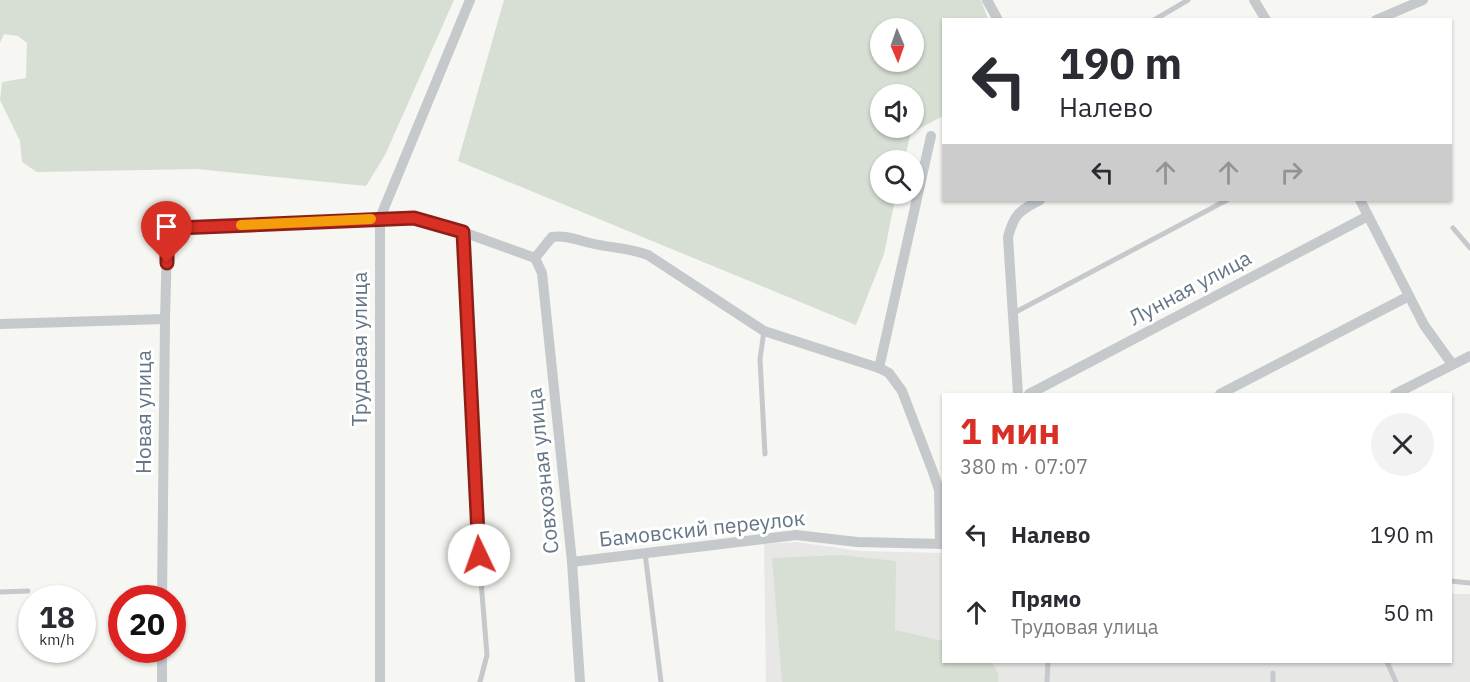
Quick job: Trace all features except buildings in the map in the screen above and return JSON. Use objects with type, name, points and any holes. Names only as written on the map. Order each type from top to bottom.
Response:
[{"type":"street","points":[[470,0],[380,219],[414,218],[463,232],[535,258],[552,237],[563,236],[591,244],[638,251],[648,255],[765,331],[889,373],[902,392],[939,490],[942,544]]},
{"type":"street","points":[[987,0],[997,18]]},
{"type":"street","points":[[1254,0],[1265,18]]},
{"type":"street","points":[[1381,18],[1423,0]]},
{"type":"street","points":[[879,368],[931,136]]},
{"type":"street","points":[[1018,393],[1008,237],[1012,221],[1022,209],[1038,201]]},
{"type":"street","points":[[1360,201],[1424,326],[1452,364]]},
{"type":"street","name":"Лунная улица","points":[[1031,393],[1368,216]]},
{"type":"street","name":"Новая улица","points":[[162,585],[167,244],[177,228],[380,219]]},
{"type":"street","name":"Трудовая улица","points":[[380,219],[380,682]]},
{"type":"street","name":"Совхозная улица","points":[[535,258],[542,273],[572,562],[580,682]]},
{"type":"street","points":[[1222,393],[1409,296]]},
{"type":"street","points":[[0,324],[165,319]]},
{"type":"street","points":[[1397,393],[1470,356]]},
{"type":"street","name":"Бамовский переулок","points":[[572,562],[796,535],[857,542],[942,544]]},
{"type":"street","points":[[162,663],[162,682]]},
{"type":"lane","points":[[1157,18],[1188,0]]},
{"type":"lane","points":[[1013,313],[1225,201]]},
{"type":"lane","points":[[1453,228],[1470,248]]},
{"type":"lane","points":[[463,232],[479,555],[487,655],[480,682]]},
{"type":"lane","points":[[765,331],[760,359],[765,454]]},
{"type":"lane","points":[[645,553],[661,682]]},
{"type":"lane","points":[[1452,581],[1470,583]]},
{"type":"lane","points":[[0,592],[18,591]]},
{"type":"lane","points":[[1047,682],[1048,663]]},
{"type":"lane","points":[[1387,663],[1396,682]]},
{"type":"lane","points":[[1273,674],[1274,682]]},
{"type":"shaded area","points":[[0,0],[454,0],[385,155],[366,186],[197,169],[37,172],[22,162],[20,141],[0,100],[2,82],[26,78],[27,43],[18,36],[4,34],[0,43]]},
{"type":"shaded area","points":[[504,0],[981,0],[988,18],[942,18],[942,117],[924,126],[924,84],[870,84],[870,138],[910,138],[907,150],[870,150],[870,204],[894,204],[884,254],[856,325],[458,161]]},
{"type":"shaded area","points":[[796,542],[861,551],[942,553],[942,663],[1452,663],[1452,594],[1470,594],[1470,682],[766,682],[764,544]]},
{"type":"shaded area","points":[[840,555],[896,561],[895,630],[942,641],[942,663],[993,663],[998,673],[998,682],[782,682],[772,558]]},
{"type":"slow traffic","points":[[241,225],[371,219]]},
{"type":"route","points":[[167,263],[167,244],[177,228],[414,218],[463,232],[479,555]]}]
